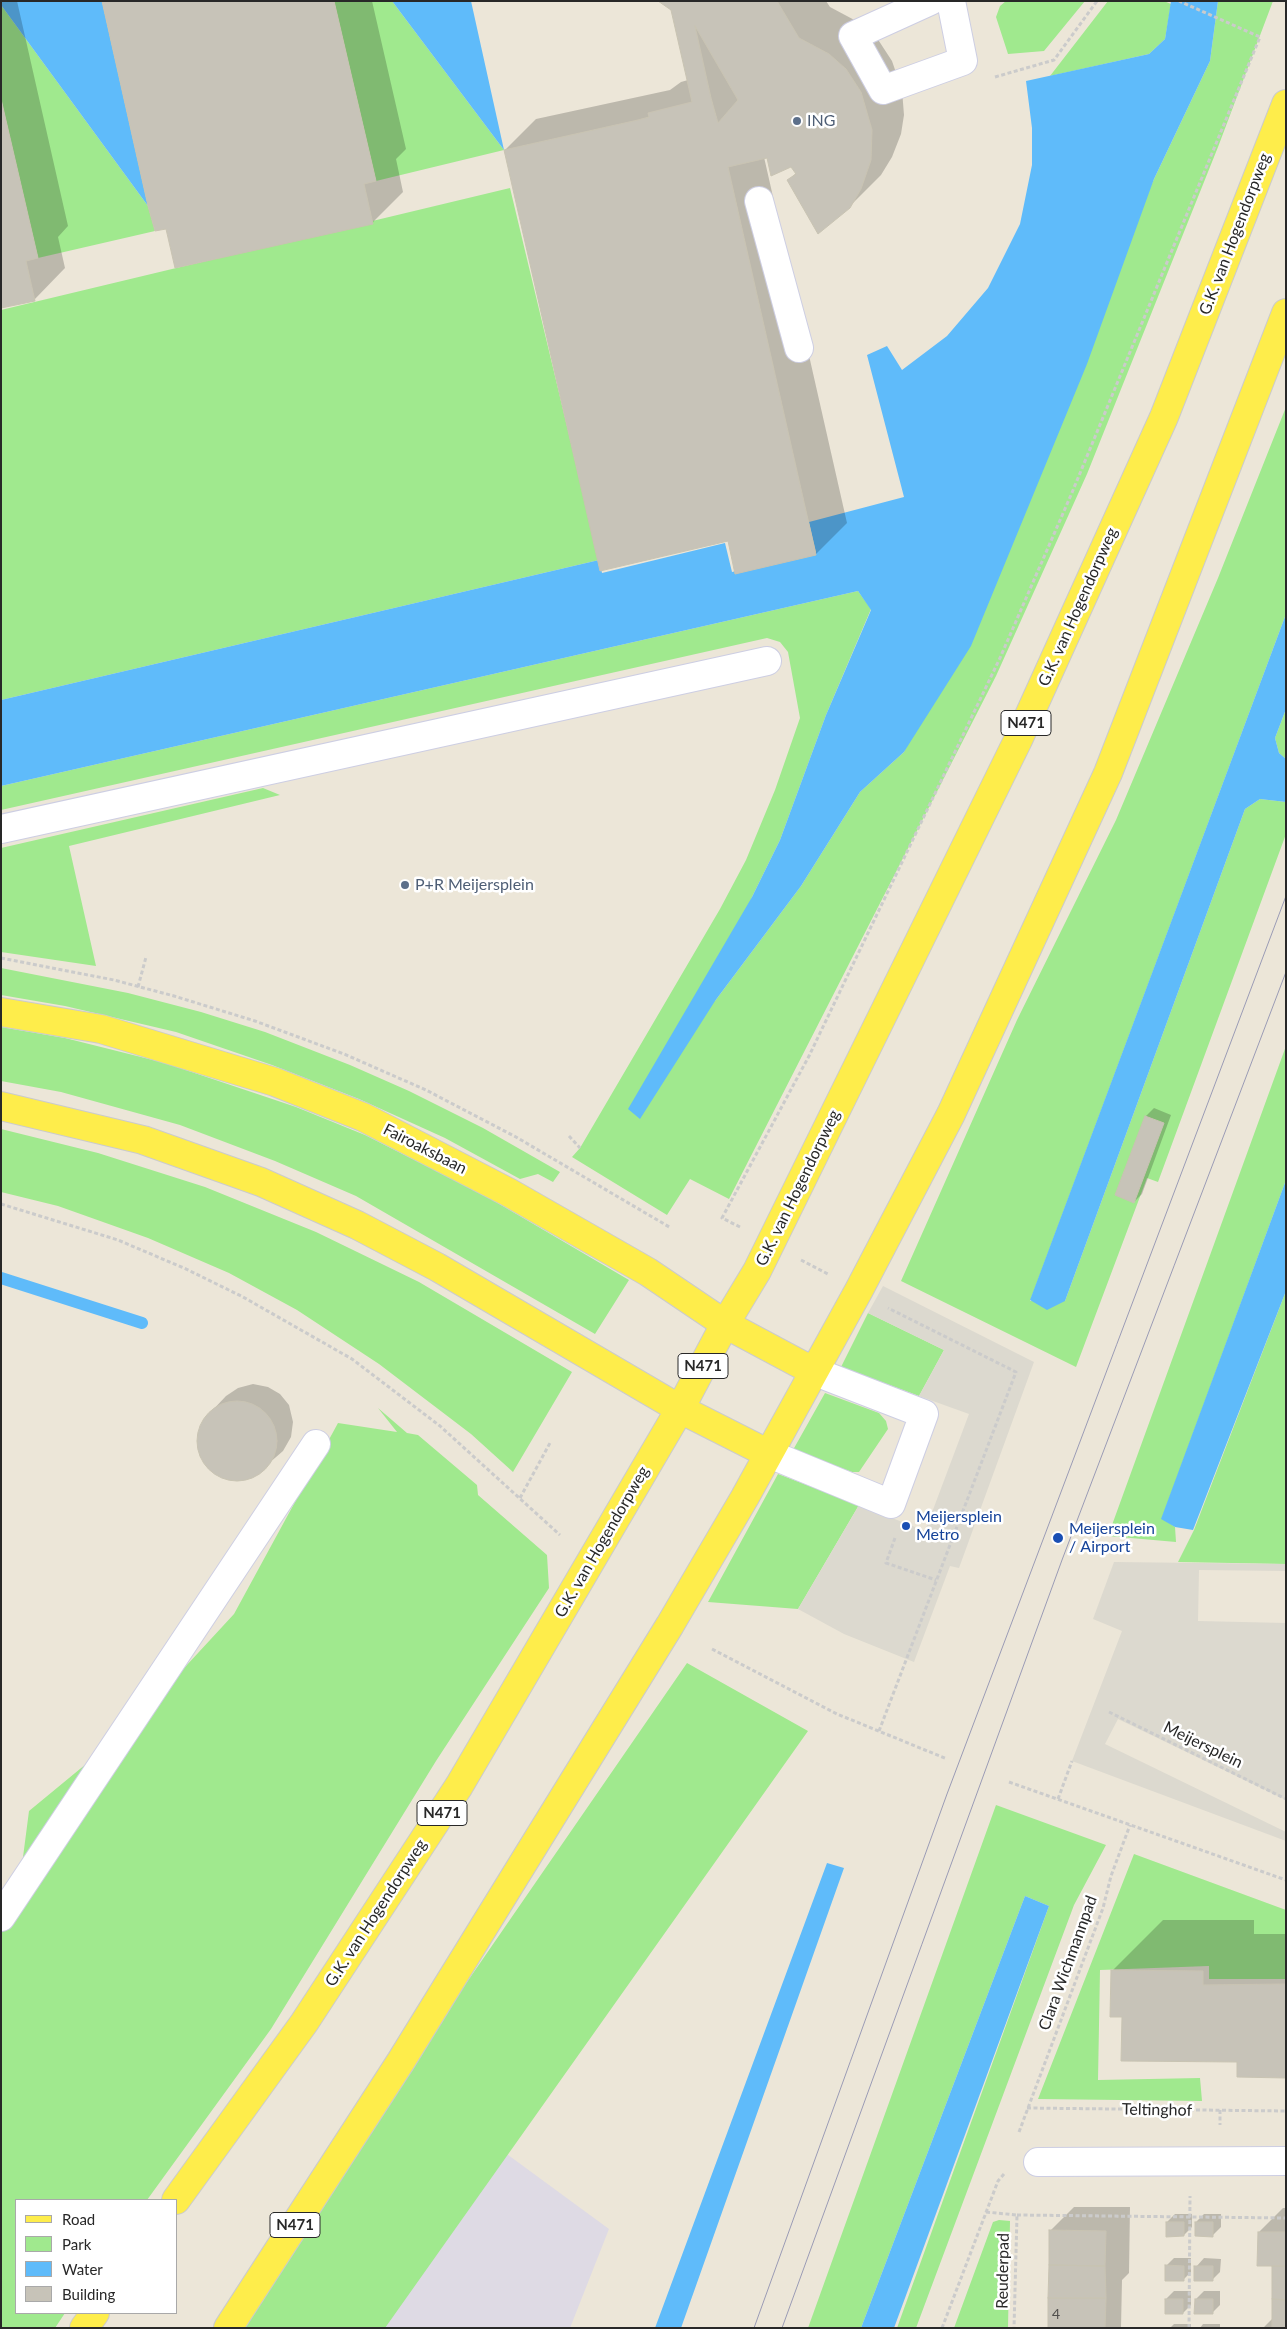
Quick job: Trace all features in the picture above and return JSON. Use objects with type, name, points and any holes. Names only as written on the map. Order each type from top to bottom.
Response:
[{"type":"main road","name":"G.K. van Hogendorpweg","points":[[177,2199],[304,2023],[459,1786],[680,1409],[725,1324],[757,1271],[1018,740],[1164,417],[1286,104]]},
{"type":"main road","name":"N471","points":[[228,2328],[401,2061],[660,1642],[745,1497],[767,1453],[859,1290],[951,1114],[1108,773],[1286,313]]},
{"type":"main road","name":"Fairoaksbaan","points":[[1,1012],[101,1029],[275,1082],[364,1117],[508,1192],[648,1272],[725,1324],[813,1371]]},
{"type":"main road","points":[[1,1106],[143,1140],[261,1182],[357,1224],[437,1266],[680,1409],[767,1453]]},
{"type":"main road","points":[[84,2328],[94,2314]]},
{"type":"street","points":[[930,1],[853,36],[882,90],[963,61],[951,1]]},
{"type":"street","points":[[759,202],[799,348]]},
{"type":"street","points":[[1,829],[767,661]]},
{"type":"street","points":[[767,1453],[891,1504],[924,1414],[813,1371]]},
{"type":"street","points":[[1,1917],[316,1444]]},
{"type":"street","points":[[1038,2162],[1286,2161]]},
{"type":"path","points":[[987,79],[1054,60],[1097,1]]},
{"type":"path","points":[[1179,1],[1260,37]]},
{"type":"path","points":[[138,987],[146,957]]},
{"type":"path","points":[[569,1136],[580,1148]]},
{"type":"path","points":[[1,1204],[118,1240],[186,1269],[243,1297],[352,1359],[440,1426],[560,1535]]},
{"type":"path","points":[[520,1498],[550,1443]]},
{"type":"path","points":[[897,1531],[886,1563],[936,1580]]},
{"type":"path","points":[[712,1649],[836,1714],[947,1760]]},
{"type":"path","points":[[879,1731],[906,1659]]},
{"type":"path","name":"Meijersplein","points":[[1110,1712],[1286,1799]]},
{"type":"path","points":[[1058,1799],[1072,1761]]},
{"type":"path","points":[[1009,1782],[1286,1880]]},
{"type":"path","name":"Clara Wichmannpad","points":[[1028,2108],[1103,1908],[1111,1876],[1130,1825]]},
{"type":"path","name":"Teltinghof","points":[[1028,2108],[1286,2111]]},
{"type":"path","points":[[1189,2328],[1190,2161],[1220,2144],[1220,2110]]},
{"type":"path","points":[[942,2328],[998,2181],[1004,2174]]},
{"type":"path","name":"Reuderpad","points":[[986,2212],[1017,2215],[1014,2328]]},
{"type":"path","points":[[1017,2215],[1286,2218]]},
{"type":"shaded area","points":[[883,1286],[1034,1362],[959,1568],[950,1566],[914,1662],[844,1634],[798,1609],[859,1505],[925,1531],[969,1414],[919,1396],[944,1350],[868,1313]]},
{"type":"shaded area","points":[[1114,1562],[1286,1564],[1286,1571],[1199,1570],[1198,1621],[1286,1623],[1286,1800],[1118,1719],[1105,1744],[1286,1832],[1286,1841],[1072,1761],[1122,1631],[1093,1619]]},
{"type":"shaded area","points":[[470,2127],[609,2229],[570,2328],[341,2328]]},
{"type":"green space","points":[[334,1],[392,1],[504,150],[376,181]]},
{"type":"green space","points":[[1006,1],[1085,1],[1044,51],[1008,54],[996,17],[1000,6]]},
{"type":"green space","points":[[1108,1],[1164,1],[1171,4],[1165,39],[1149,54],[1050,76]]},
{"type":"green space","points":[[1218,1],[1273,1],[1218,147],[1087,474],[996,676],[729,1199],[690,1179],[667,1215],[572,1157],[580,1148],[720,909],[746,860],[775,790],[800,718],[788,652],[780,642],[767,638],[1,810],[1,786],[858,591],[871,609],[826,715],[780,840],[752,897],[715,1001],[801,886],[860,792],[904,752],[1154,179],[1210,61]]},
{"type":"green space","points":[[1,5],[148,206],[155,231],[38,258],[1,99]]},
{"type":"green space","points":[[510,188],[599,560],[1,700],[1,310]]},
{"type":"green space","points":[[1286,407],[1286,614],[1030,1301],[1065,1301],[1245,809],[1260,799],[1286,802],[1286,834],[1158,1182],[1147,1178],[1076,1367],[901,1281],[1017,1020],[1116,820],[1218,578]]},
{"type":"green space","points":[[1286,709],[1286,759],[1279,753],[1275,738]]},
{"type":"green space","points":[[263,788],[280,795],[69,846],[96,966],[1,952],[1,848]]},
{"type":"green space","points":[[1,968],[128,993],[201,1012],[265,1032],[350,1065],[409,1091],[483,1128],[560,1172],[553,1182],[538,1174],[520,1179],[445,1138],[359,1099],[272,1065],[176,1032],[65,1006],[1,995]]},
{"type":"green space","points":[[1,1027],[65,1038],[165,1063],[296,1107],[365,1135],[484,1195],[629,1280],[595,1334],[356,1196],[275,1161],[180,1125],[61,1092],[1,1081]]},
{"type":"green space","points":[[1286,1046],[1286,1180],[1162,1518],[1175,1527],[1176,1542],[1108,1536]]},
{"type":"green space","points":[[1,1129],[98,1153],[205,1187],[316,1232],[419,1282],[572,1372],[513,1472],[471,1434],[379,1364],[297,1310],[229,1273],[148,1238],[58,1206],[1,1192]]},
{"type":"green space","points":[[1286,1291],[1286,1564],[1178,1562],[1194,1530]]},
{"type":"green space","points":[[868,1313],[944,1350],[919,1396],[841,1367]]},
{"type":"green space","points":[[825,1393],[879,1413],[886,1421],[888,1429],[859,1472],[852,1472],[793,1450]]},
{"type":"green space","points":[[378,1408],[407,1433],[418,1435],[477,1485],[478,1495],[547,1555],[549,1588],[436,1761],[271,2029],[148,2199],[15,2199],[15,2314],[64,2314],[55,2328],[1,2328],[1,1921],[16,1911],[29,1811],[126,1731],[234,1614],[338,1423],[397,1432]]},
{"type":"green space","points":[[778,1474],[859,1505],[798,1609],[708,1602]]},
{"type":"green space","points":[[687,1663],[808,1731],[385,2328],[238,2328],[458,1995]]},
{"type":"green space","points":[[996,1805],[1106,1845],[1074,1905],[916,2328],[897,2328],[1049,1906],[1025,1896],[861,2328],[808,2328]]},
{"type":"green space","points":[[1134,1854],[1286,1910],[1286,1979],[1209,1979],[1209,1966],[1100,1970],[1098,2080],[1200,2078],[1202,2101],[1038,2099]]},
{"type":"green space","points":[[999,2220],[1010,2221],[1008,2328],[954,2328],[993,2222]]},
{"type":"water","points":[[1,1],[102,1],[148,206],[1,5]]},
{"type":"water","points":[[392,1],[471,1],[504,150]]},
{"type":"water","points":[[1171,1],[1218,1],[1210,61],[1154,179],[1087,364],[971,646],[904,752],[860,792],[801,886],[715,1001],[640,1119],[628,1109],[752,897],[780,840],[826,715],[871,610],[858,591],[1,786],[1,700],[599,560],[602,573],[725,543],[732,572],[816,552],[809,522],[904,497],[867,355],[887,346],[902,370],[947,336],[988,288],[1020,224],[1032,165],[1032,128],[1026,81],[1149,54],[1165,39]]},
{"type":"water","points":[[1286,614],[1286,709],[1275,738],[1279,753],[1286,759],[1286,802],[1260,799],[1245,809],[1065,1301],[1047,1310],[1030,1300]]},
{"type":"water","points":[[1286,1180],[1286,1291],[1193,1530],[1175,1527],[1161,1519]]},
{"type":"water","points":[[827,1863],[844,1868],[681,2328],[655,2328]]},
{"type":"water","points":[[1025,1896],[1049,1906],[894,2328],[861,2328]]},
{"type":"building","points":[[102,1],[334,1],[376,181],[364,184],[373,224],[175,268],[166,229],[155,231],[148,206]]},
{"type":"building","points":[[658,1],[777,1],[799,38],[829,54],[846,69],[861,92],[872,130],[871,160],[861,189],[850,208],[818,234],[787,180],[796,174],[791,167],[771,176],[767,158],[728,167],[816,555],[735,574],[728,541],[600,571],[504,150],[638,120],[649,117],[648,113],[692,102],[671,10]],"holes":[[[695,26],[738,100],[718,123]]]},
{"type":"building","points":[[1,99],[38,258],[26,261],[35,301],[1,308]]},
{"type":"building","points":[[1145,1116],[1164,1123],[1134,1203],[1115,1195]]},
{"type":"building","points":[[237,1401],[252,1404],[265,1413],[274,1426],[277,1441],[274,1456],[265,1469],[252,1478],[237,1481],[222,1478],[209,1469],[200,1456],[197,1441],[200,1426],[209,1413],[222,1404]]},
{"type":"building","points":[[1111,1970],[1203,1971],[1203,1985],[1286,1984],[1286,2078],[1237,2077],[1237,2062],[1121,2061],[1122,2017],[1110,2017]]},
{"type":"building","points":[[1166,2222],[1184,2222],[1184,2236],[1166,2237]]},
{"type":"building","points":[[1195,2222],[1213,2222],[1213,2237],[1195,2236]]},
{"type":"building","points":[[1049,2230],[1106,2231],[1105,2266],[1049,2265]]},
{"type":"building","points":[[1258,2232],[1286,2232],[1286,2266],[1257,2266]]},
{"type":"building","points":[[1049,2265],[1105,2266],[1106,2298],[1048,2298]]},
{"type":"building","points":[[1165,2265],[1184,2266],[1184,2281],[1165,2281]]},
{"type":"building","points":[[1194,2266],[1213,2266],[1213,2281],[1194,2281]]},
{"type":"building","points":[[1272,2266],[1286,2266],[1286,2300],[1272,2299]]},
{"type":"building","points":[[1048,2298],[1106,2298],[1105,2328],[1048,2328]]},
{"type":"building","points":[[1165,2299],[1183,2299],[1183,2314],[1165,2314]]},
{"type":"building","points":[[1195,2299],[1213,2299],[1213,2314],[1194,2314]]},
{"type":"building","points":[[1272,2299],[1286,2300],[1286,2328],[1272,2328]]},
{"type":"waterway","points":[[1,1278],[142,1323]]},
{"type":"tram line","points":[[754,2328],[947,1794],[1286,896]]},
{"type":"tram line","points":[[782,2328],[1062,1560],[1286,972]]},
{"type":"place","name":"ING","points":[[797,121]]},
{"type":"place","name":"P+R Meijersplein","points":[[405,885]]},
{"type":"place","name":"Meijersplein Metro","points":[[906,1526]]},
{"type":"place","name":"Meijersplein / Airport","points":[[1058,1538]]}]
